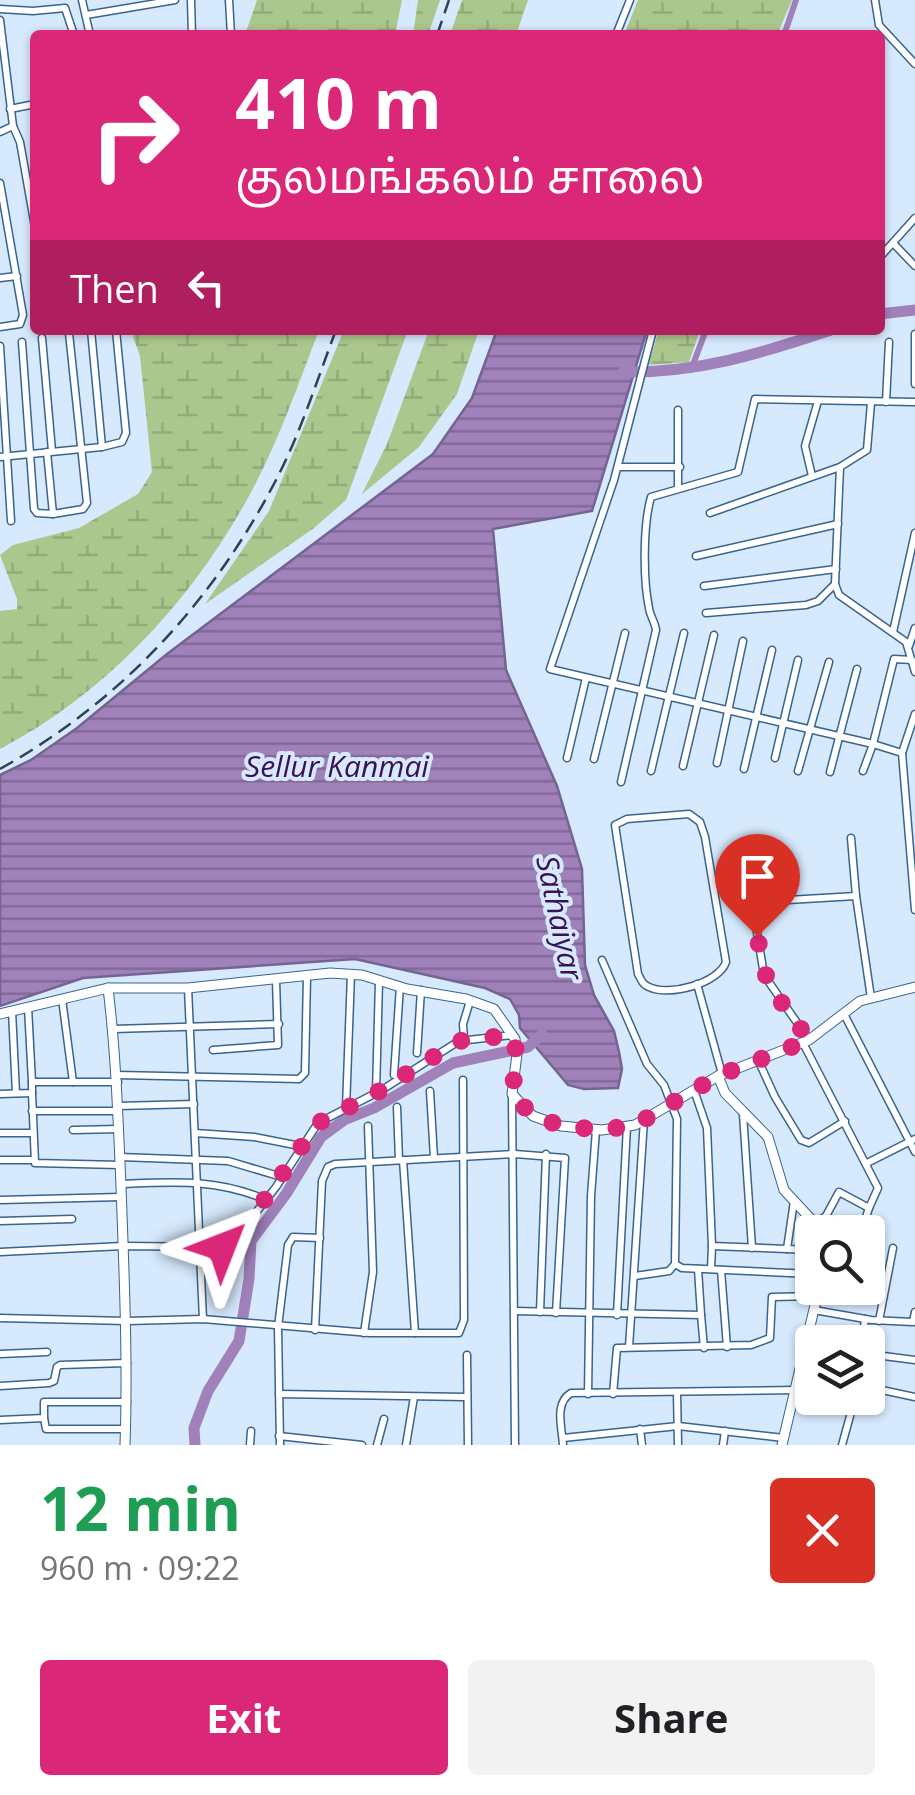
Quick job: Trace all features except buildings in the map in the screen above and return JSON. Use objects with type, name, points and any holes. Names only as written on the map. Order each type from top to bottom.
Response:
[{"type":"main road","points":[[0,1014],[108,988],[188,988],[351,974],[470,1000],[494,1009],[514,1037],[517,1054],[512,1094],[533,1116],[562,1126],[596,1130],[644,1120],[720,1075],[806,1042],[860,1000],[915,986]]},
{"type":"main road","points":[[108,988],[117,1079],[127,1321],[129,1402],[125,1445]]},
{"type":"main road","points":[[720,1075],[725,1093],[768,1137],[784,1190],[808,1215]]},
{"type":"main road","points":[[811,1325],[815,1305]]},
{"type":"main road","points":[[783,1442],[795,1397]]},
{"type":"street","points":[[82,0],[89,30]]},
{"type":"street","points":[[86,15],[175,0]]},
{"type":"street","points":[[191,0],[192,30]]},
{"type":"street","points":[[229,0],[231,30]]},
{"type":"street","points":[[618,30],[630,0]]},
{"type":"street","points":[[876,0],[879,25],[884,30]]},
{"type":"street","points":[[0,8],[33,12],[64,8],[72,30]]},
{"type":"street","points":[[0,20],[10,109],[30,199]]},
{"type":"street","points":[[885,32],[915,64]]},
{"type":"street","points":[[10,109],[30,105]]},
{"type":"street","points":[[0,132],[13,126]]},
{"type":"street","points":[[0,183],[22,321],[0,327]]},
{"type":"street","points":[[885,252],[915,218]]},
{"type":"street","points":[[893,243],[915,266]]},
{"type":"street","points":[[0,278],[17,276]]},
{"type":"street","points":[[914,334],[915,384]]},
{"type":"street","points":[[22,342],[35,512],[53,514],[87,506],[69,335]]},
{"type":"street","points":[[91,335],[102,447]]},
{"type":"street","points":[[3,456],[122,442],[126,433],[116,335]]},
{"type":"street","points":[[652,335],[618,467],[550,669],[902,753]]},
{"type":"street","points":[[42,338],[53,514]]},
{"type":"street","points":[[886,402],[889,342]]},
{"type":"street","points":[[0,346],[3,456],[11,521]]},
{"type":"street","points":[[621,782],[655,623],[649,612],[647,579],[649,502],[655,494],[738,472],[754,400],[915,402]]},
{"type":"street","points":[[812,476],[805,446],[818,402]]},
{"type":"street","points":[[710,513],[840,467],[868,450],[871,403]]},
{"type":"street","points":[[678,410],[678,488]]},
{"type":"street","points":[[618,467],[680,467]]},
{"type":"street","points":[[840,467],[835,584],[839,595],[894,632],[909,647]]},
{"type":"street","points":[[696,556],[838,524]]},
{"type":"street","points":[[894,632],[915,533]]},
{"type":"street","points":[[704,586],[836,569]]},
{"type":"street","points":[[706,613],[818,602],[835,584]]},
{"type":"street","points":[[915,628],[909,647],[915,670]]},
{"type":"street","points":[[651,772],[684,633]]},
{"type":"street","points":[[594,758],[625,634]]},
{"type":"street","points":[[683,766],[714,635]]},
{"type":"street","points":[[717,763],[744,640]]},
{"type":"street","points":[[744,769],[772,650]]},
{"type":"street","points":[[863,771],[894,659],[912,660]]},
{"type":"street","points":[[775,758],[798,660]]},
{"type":"street","points":[[798,771],[829,662]]},
{"type":"street","points":[[830,772],[858,669]]},
{"type":"street","points":[[567,758],[586,678]]},
{"type":"street","points":[[915,714],[902,753],[915,906]]},
{"type":"street","points":[[689,814],[700,822],[726,962],[716,978],[698,984],[657,989],[644,984],[638,974],[614,833],[620,820],[689,814]]},
{"type":"street","points":[[851,838],[871,998]]},
{"type":"street","points":[[856,896],[752,902],[764,975],[806,1042],[878,1188],[868,1215]]},
{"type":"street","points":[[602,960],[647,1064],[664,1085],[677,1119],[675,1264],[669,1271],[635,1276]]},
{"type":"street","points":[[346,1108],[351,974]]},
{"type":"street","points":[[32,1082],[303,1077],[307,976]]},
{"type":"street","points":[[212,1050],[276,1046],[276,980]]},
{"type":"street","points":[[376,1093],[379,980]]},
{"type":"street","points":[[698,984],[720,1075]]},
{"type":"street","points":[[394,1075],[400,986]]},
{"type":"street","points":[[188,988],[203,1319]]},
{"type":"street","points":[[417,1053],[421,990]]},
{"type":"street","points":[[62,999],[73,1082]]},
{"type":"street","points":[[464,1040],[463,1024],[470,1000]]},
{"type":"street","points":[[28,1007],[34,1160]]},
{"type":"street","points":[[12,1011],[16,1093]]},
{"type":"street","points":[[844,1014],[915,1152]]},
{"type":"street","points":[[114,1029],[278,1024]]},
{"type":"street","points":[[0,1252],[231,1244],[318,1123],[464,1040],[514,1037]]},
{"type":"street","points":[[759,1062],[802,1140],[808,1143],[845,1121]]},
{"type":"street","points":[[0,1318],[203,1319],[278,1328],[452,1334],[462,1328],[463,1080]]},
{"type":"street","points":[[694,1090],[707,1128],[712,1246],[728,1347]]},
{"type":"street","points":[[430,1091],[434,1158]]},
{"type":"street","points":[[0,1094],[32,1093]]},
{"type":"street","points":[[512,1094],[515,1445]]},
{"type":"street","points":[[32,1111],[194,1104]]},
{"type":"street","points":[[398,1107],[415,1332]]},
{"type":"street","points":[[743,1109],[752,1248]]},
{"type":"street","points":[[629,1347],[644,1120]]},
{"type":"street","points":[[364,1332],[373,1272],[368,1126]]},
{"type":"street","points":[[617,1316],[627,1126]]},
{"type":"street","points":[[73,1130],[119,1129]]},
{"type":"street","points":[[588,1394],[596,1130]]},
{"type":"street","points":[[0,1133],[32,1133]]},
{"type":"street","points":[[195,1134],[300,1146]]},
{"type":"street","points":[[867,1163],[912,1141]]},
{"type":"street","points":[[315,1330],[323,1175],[335,1164],[515,1154],[561,1156],[566,1163],[556,1312]]},
{"type":"street","points":[[540,1312],[546,1154]]},
{"type":"street","points":[[0,1160],[34,1160],[43,1164],[196,1158],[249,1166],[282,1176]]},
{"type":"street","points":[[120,1184],[196,1182],[242,1188],[266,1200]]},
{"type":"street","points":[[827,1215],[839,1192],[870,1208]]},
{"type":"street","points":[[0,1200],[121,1198]]},
{"type":"street","points":[[787,1249],[794,1200]]},
{"type":"street","points":[[0,1221],[72,1219]]},
{"type":"street","points":[[320,1238],[290,1239],[278,1328],[280,1440],[362,1445]]},
{"type":"street","points":[[712,1246],[795,1249]]},
{"type":"street","points":[[879,1321],[894,1248]]},
{"type":"street","points":[[675,1264],[682,1268],[795,1273]]},
{"type":"street","points":[[698,1269],[704,1348]]},
{"type":"street","points":[[614,1394],[617,1348],[728,1347],[767,1341],[771,1333],[772,1296],[795,1294]]},
{"type":"street","points":[[814,1310],[879,1321],[914,1322],[915,1312]]},
{"type":"street","points":[[514,1311],[701,1315]]},
{"type":"street","points":[[864,1325],[865,1319]]},
{"type":"street","points":[[0,1354],[47,1352]]},
{"type":"street","points":[[467,1355],[468,1445]]},
{"type":"street","points":[[885,1356],[915,1360]]},
{"type":"street","points":[[0,1386],[49,1384],[60,1365],[128,1363]]},
{"type":"street","points":[[783,1442],[678,1426],[608,1432],[563,1441],[562,1400],[571,1394],[795,1390]]},
{"type":"street","points":[[885,1391],[915,1397]]},
{"type":"street","points":[[677,1392],[678,1445]]},
{"type":"street","points":[[279,1394],[466,1397]]},
{"type":"street","points":[[406,1445],[414,1397]]},
{"type":"street","points":[[126,1429],[46,1429],[44,1402],[129,1402]]},
{"type":"street","points":[[842,1445],[850,1415]]},
{"type":"street","points":[[0,1420],[44,1418]]},
{"type":"street","points":[[378,1445],[384,1418]]},
{"type":"street","points":[[640,1429],[642,1445]]},
{"type":"street","points":[[250,1445],[252,1430]]},
{"type":"street","points":[[608,1432],[608,1445]]},
{"type":"street","points":[[722,1445],[726,1432]]},
{"type":"green space","points":[[257,0],[402,0],[396,30],[247,30]]},
{"type":"green space","points":[[418,0],[440,0],[430,30],[414,30]]},
{"type":"green space","points":[[462,0],[528,0],[518,30],[452,30]]},
{"type":"green space","points":[[638,0],[792,0],[779,30],[626,30]]},
{"type":"green space","points":[[317,335],[255,484],[196,578],[139,645],[107,675],[38,727],[0,749],[0,611],[17,609],[17,599],[0,555],[13,545],[79,528],[138,494],[152,472],[140,356],[133,337]]},
{"type":"green space","points":[[342,335],[406,335],[346,500],[314,528],[205,604],[269,511]]},
{"type":"green space","points":[[427,335],[477,335],[457,394],[419,447],[362,494],[387,444]]},
{"type":"green space","points":[[657,335],[698,335],[689,362],[648,365]]},
{"type":"water","name":"Sellur Kanmai","points":[[495,335],[645,335],[592,511],[493,529],[506,670],[557,786],[582,869],[585,965],[594,995],[614,1031],[622,1069],[618,1088],[584,1089],[568,1085],[520,1028],[519,1015],[510,999],[485,988],[355,959],[83,978],[0,1006],[0,775],[31,760],[77,728],[167,654],[433,454],[472,398]]},
{"type":"waterway","points":[[786,30],[796,0]]},
{"type":"waterway","name":"Sathaiyar","points":[[885,313],[915,310]]},
{"type":"waterway","points":[[691,370],[704,335]]},
{"type":"waterway","name":"Sathaiyar","points":[[623,372],[703,365],[815,335]]},
{"type":"waterway","name":"Sathaiyar","points":[[195,1445],[194,1428],[208,1391],[239,1341],[251,1241],[321,1137],[344,1120],[374,1108],[453,1063],[528,1047],[542,1034]]},
{"type":"railway","points":[[439,30],[449,0]]},
{"type":"railway","points":[[0,769],[44,742],[124,680],[192,608],[251,525],[276,480],[334,335]]},
{"type":"route","points":[[222,1247],[237,1239],[276,1187],[312,1128],[459,1041],[512,1035],[517,1054],[512,1094],[533,1116],[562,1126],[602,1130],[635,1125],[718,1076],[809,1040],[768,984],[757,936]]}]
